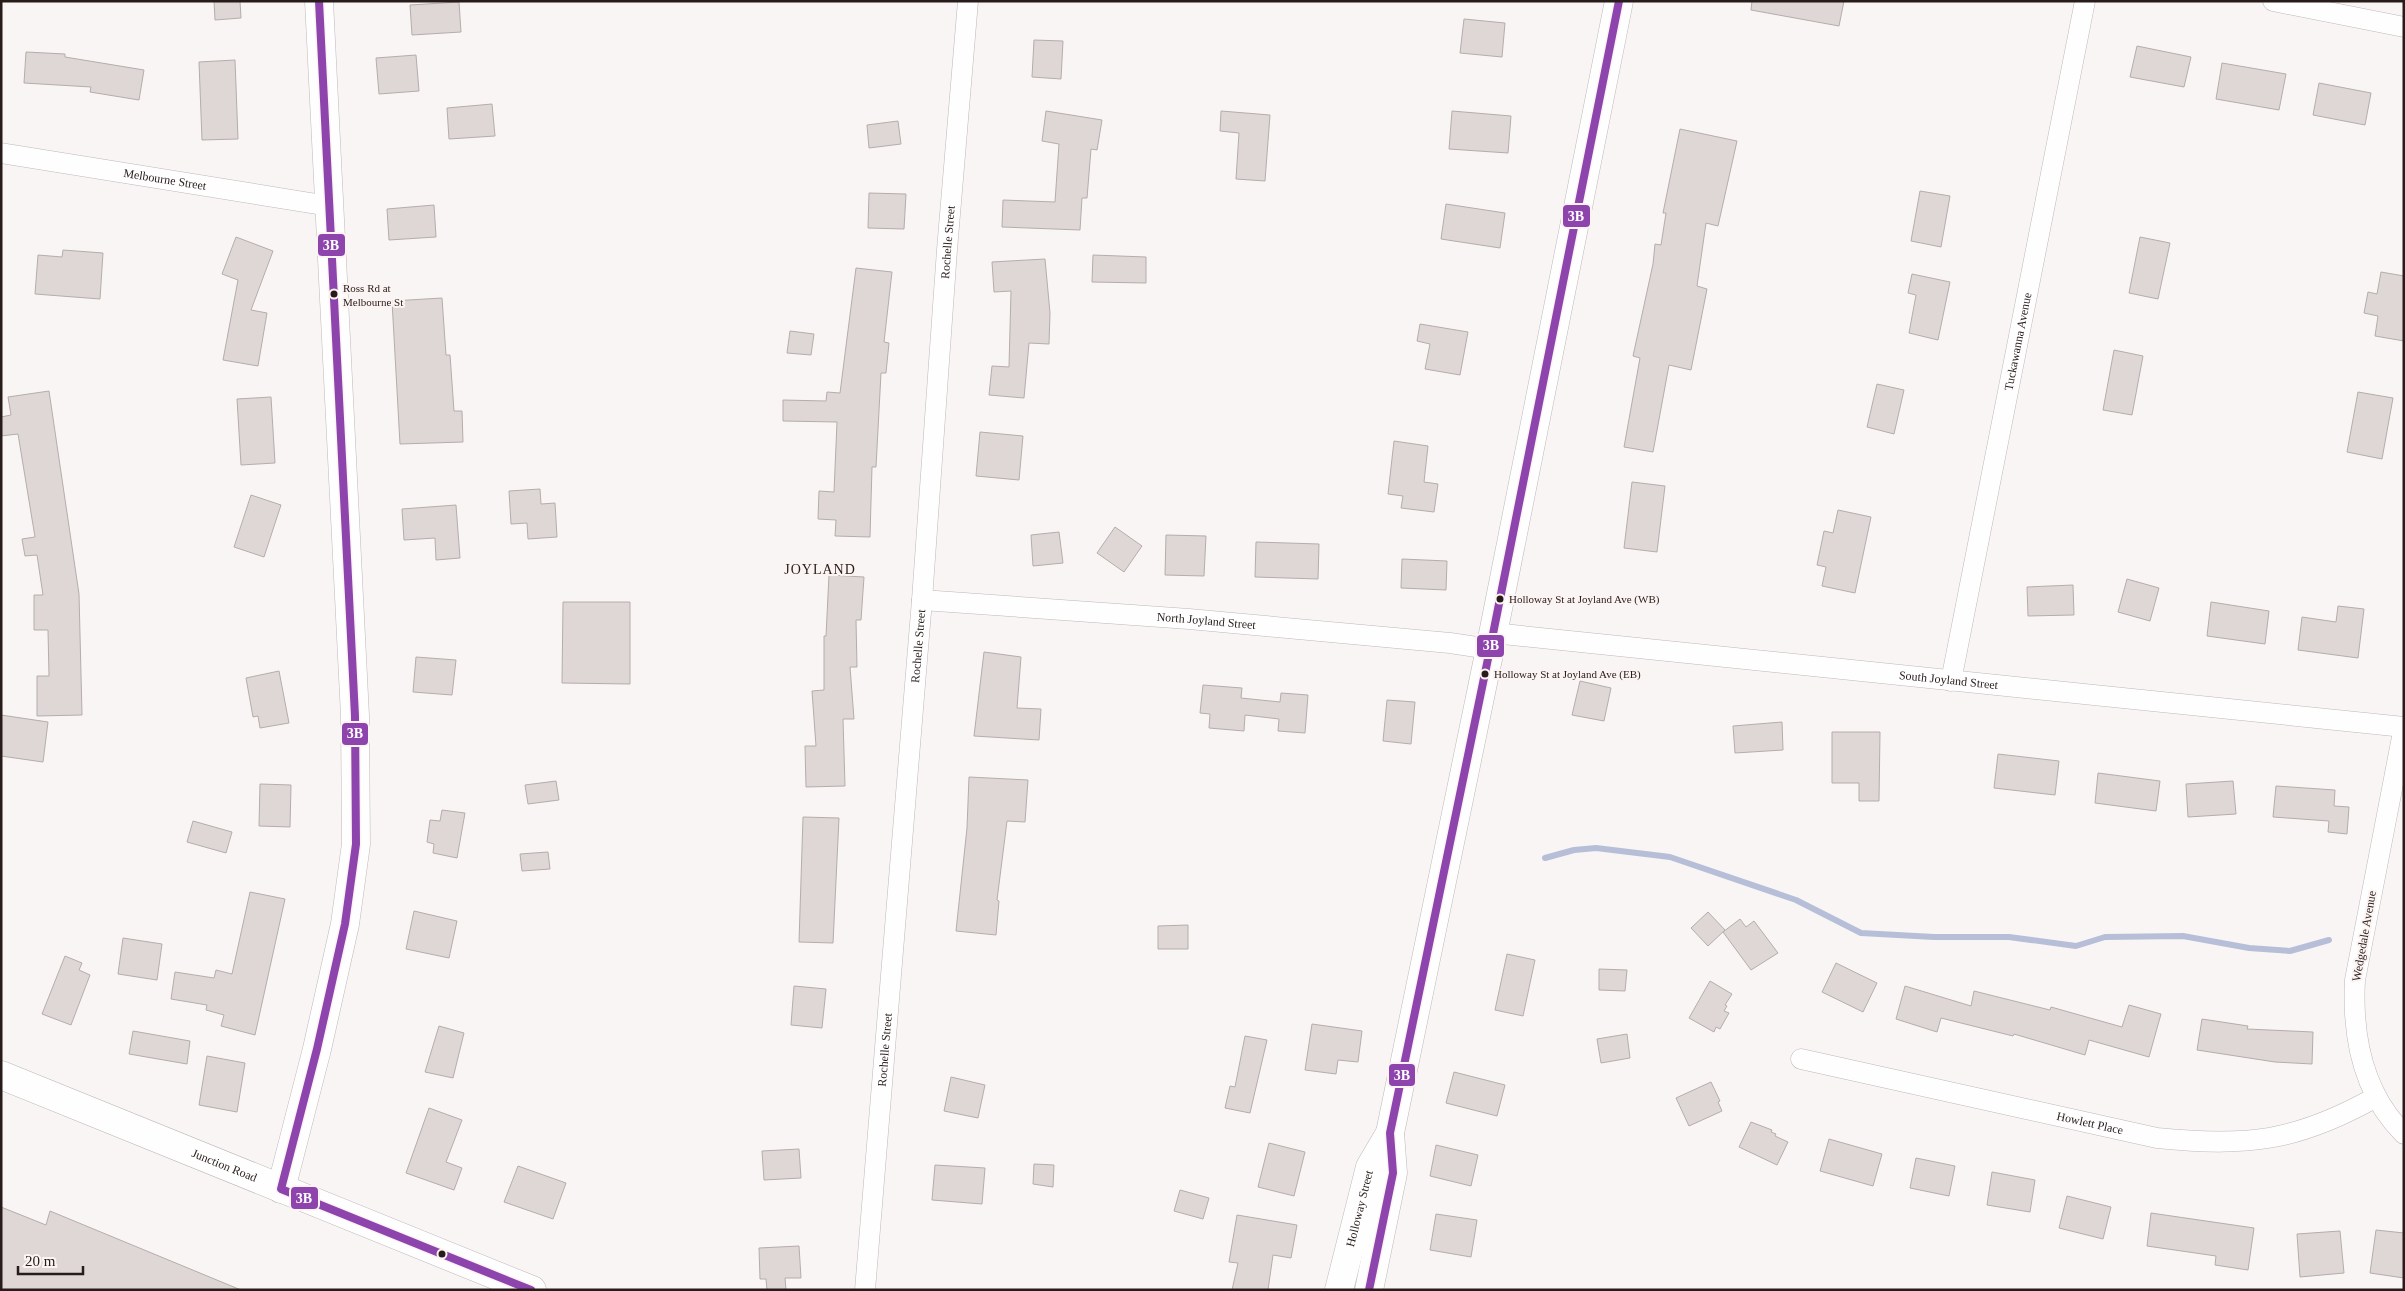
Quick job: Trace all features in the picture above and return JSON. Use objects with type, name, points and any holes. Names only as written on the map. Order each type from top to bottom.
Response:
[{"type":"main road","points":[[281,1189],[317,1049],[345,924],[356,844],[354,707],[319,1]]},
{"type":"main road","name":"Holloway Street","points":[[1369,1290],[1393,1173],[1390,1133],[1619,1]]},
{"type":"main road","name":"Junction Road","points":[[1,1075],[532,1290]]},
{"type":"main road","name":"Holloway Street","points":[[1338,1290],[1370,1167],[1390,1133]]},
{"type":"street","name":"Rochelle Street","points":[[865,1290],[922,600],[947,250],[968,1]]},
{"type":"street","name":"Tuckawanna Avenue","points":[[1951,681],[2085,1]]},
{"type":"street","points":[[2273,1],[2404,26]]},
{"type":"street","name":"Melbourne Street","points":[[1,153],[329,206]]},
{"type":"street","name":"North Joyland Street","points":[[922,600],[1189,619],[1450,643],[1491,641]]},
{"type":"street","name":"South Joyland Street","points":[[1491,641],[1951,681],[2404,727]]},
{"type":"street","name":"Wedgedale Avenue","points":[[2404,727],[2355,980],[2353,1010],[2356,1037],[2365,1071],[2376,1097],[2389,1118],[2404,1134]]},
{"type":"street","name":"Howlett Place","points":[[1801,1059],[2157,1138],[2200,1142],[2256,1141],[2299,1132],[2326,1123],[2376,1097]]},
{"type":"building","points":[[214,1],[240,1],[241,18],[215,20]]},
{"type":"building","points":[[1752,1],[1844,1],[1839,26],[1751,10]]},
{"type":"building","points":[[459,2],[461,32],[412,35],[410,5]]},
{"type":"building","points":[[1464,19],[1505,23],[1502,57],[1460,53]]},
{"type":"building","points":[[1034,40],[1063,41],[1061,79],[1032,77]]},
{"type":"building","points":[[2137,46],[2191,57],[2184,87],[2130,77]]},
{"type":"building","points":[[26,52],[65,54],[65,57],[144,70],[139,100],[90,92],[91,87],[24,83]]},
{"type":"building","points":[[416,55],[419,91],[379,94],[376,58]]},
{"type":"building","points":[[235,60],[238,139],[202,140],[199,62]]},
{"type":"building","points":[[2222,63],[2286,74],[2279,110],[2216,99]]},
{"type":"building","points":[[2319,83],[2371,93],[2365,125],[2313,115]]},
{"type":"building","points":[[492,104],[495,136],[449,139],[447,108]]},
{"type":"building","points":[[1046,111],[1102,120],[1097,150],[1091,149],[1087,198],[1082,198],[1080,230],[1002,227],[1003,200],[1055,202],[1059,144],[1042,141]]},
{"type":"building","points":[[1221,111],[1270,115],[1265,181],[1236,179],[1239,133],[1220,131]]},
{"type":"building","points":[[1452,111],[1511,116],[1508,153],[1449,149]]},
{"type":"building","points":[[898,121],[901,144],[869,148],[867,125]]},
{"type":"building","points":[[1680,129],[1737,141],[1718,226],[1706,223],[1697,286],[1707,289],[1691,370],[1669,365],[1653,452],[1624,447],[1640,358],[1633,356],[1653,264],[1655,244],[1661,245],[1666,213],[1663,213]]},
{"type":"building","points":[[1920,191],[1950,196],[1941,247],[1911,241]]},
{"type":"building","points":[[869,193],[906,194],[904,229],[868,228]]},
{"type":"building","points":[[1446,204],[1505,213],[1500,248],[1441,239]]},
{"type":"building","points":[[434,205],[436,237],[389,240],[387,209]]},
{"type":"building","points":[[236,237],[273,251],[251,310],[267,313],[258,366],[223,360],[238,280],[222,274]]},
{"type":"building","points":[[2140,237],[2170,243],[2158,299],[2129,293]]},
{"type":"building","points":[[63,250],[103,253],[100,299],[35,294],[38,255],[62,257]]},
{"type":"building","points":[[1093,255],[1146,257],[1146,283],[1092,282]]},
{"type":"building","points":[[1045,259],[1050,313],[1049,344],[1029,343],[1024,398],[989,395],[992,366],[1009,367],[1011,291],[994,292],[992,262]]},
{"type":"building","points":[[856,268],[892,272],[884,342],[889,343],[886,373],[881,373],[876,467],[872,467],[870,537],[835,536],[836,520],[818,519],[819,491],[834,492],[837,422],[783,421],[783,400],[826,401],[827,392],[840,393]]},
{"type":"building","points":[[2381,272],[2404,276],[2404,341],[2375,336],[2378,316],[2364,313],[2368,292],[2377,294]]},
{"type":"building","points":[[1912,274],[1950,282],[1938,340],[1909,333],[1916,295],[1908,293]]},
{"type":"building","points":[[442,298],[446,355],[450,355],[454,411],[462,411],[463,442],[400,444],[392,301]]},
{"type":"building","points":[[1420,324],[1468,332],[1460,375],[1425,369],[1430,344],[1417,341]]},
{"type":"building","points":[[790,331],[814,334],[811,355],[787,353]]},
{"type":"building","points":[[2114,350],[2143,356],[2132,415],[2103,410]]},
{"type":"building","points":[[1877,384],[1904,390],[1894,434],[1867,427]]},
{"type":"building","points":[[49,391],[79,594],[82,715],[37,716],[37,676],[49,676],[48,630],[34,630],[34,595],[43,595],[37,555],[25,556],[22,539],[35,537],[18,434],[1,436],[1,417],[11,415],[8,397]]},
{"type":"building","points":[[2358,392],[2393,398],[2382,459],[2347,452]]},
{"type":"building","points":[[271,397],[275,463],[241,465],[237,399]]},
{"type":"building","points":[[980,432],[1023,436],[1019,480],[976,476]]},
{"type":"building","points":[[1394,441],[1428,446],[1424,482],[1438,484],[1434,512],[1401,508],[1403,496],[1388,494]]},
{"type":"building","points":[[1632,482],[1665,486],[1657,552],[1624,548]]},
{"type":"building","points":[[540,489],[541,504],[555,503],[557,537],[528,539],[527,523],[511,524],[509,491]]},
{"type":"building","points":[[251,495],[281,505],[264,557],[234,547]]},
{"type":"building","points":[[456,505],[460,558],[436,560],[435,538],[404,540],[402,509]]},
{"type":"building","points":[[1838,510],[1871,517],[1855,593],[1822,586],[1826,567],[1817,565],[1824,531],[1833,533]]},
{"type":"building","points":[[1115,527],[1142,546],[1124,572],[1097,553]]},
{"type":"building","points":[[1059,532],[1063,563],[1033,566],[1031,535]]},
{"type":"building","points":[[1166,535],[1206,536],[1204,576],[1165,575]]},
{"type":"building","points":[[1256,542],[1319,544],[1318,579],[1255,577]]},
{"type":"building","points":[[1402,559],[1447,561],[1446,590],[1401,588]]},
{"type":"building","points":[[829,575],[864,577],[861,620],[856,620],[857,667],[850,667],[854,719],[843,719],[845,786],[806,787],[805,746],[816,746],[812,691],[824,690],[824,636],[826,636]]},
{"type":"building","points":[[2127,579],[2159,588],[2150,621],[2118,612]]},
{"type":"building","points":[[2073,585],[2074,615],[2028,616],[2027,587]]},
{"type":"building","points":[[563,602],[630,602],[630,684],[562,683]]},
{"type":"building","points":[[2211,602],[2269,611],[2265,644],[2207,636]]},
{"type":"building","points":[[2338,606],[2364,609],[2358,658],[2298,650],[2302,617],[2336,622]]},
{"type":"building","points":[[984,652],[1021,657],[1017,708],[1041,709],[1039,740],[974,736]]},
{"type":"building","points":[[416,657],[456,660],[452,695],[413,692]]},
{"type":"building","points":[[279,671],[289,723],[260,728],[258,716],[253,717],[246,678]]},
{"type":"building","points":[[1580,681],[1611,688],[1604,721],[1572,715]]},
{"type":"building","points":[[1203,685],[1242,688],[1241,698],[1280,702],[1281,693],[1308,695],[1305,733],[1278,731],[1279,719],[1245,715],[1244,731],[1209,728],[1210,714],[1200,713]]},
{"type":"building","points":[[1387,700],[1415,702],[1411,744],[1383,741]]},
{"type":"building","points":[[1,715],[48,722],[43,762],[1,756]]},
{"type":"building","points":[[1782,722],[1783,750],[1735,753],[1733,726]]},
{"type":"building","points":[[1832,732],[1880,732],[1879,801],[1859,801],[1859,783],[1832,783]]},
{"type":"building","points":[[1998,754],[2059,761],[2055,795],[1994,788]]},
{"type":"building","points":[[2098,773],[2160,781],[2156,811],[2095,803]]},
{"type":"building","points":[[969,777],[1028,780],[1025,822],[1007,821],[997,900],[999,901],[996,935],[956,931],[967,828]]},
{"type":"building","points":[[556,781],[559,800],[528,804],[525,785]]},
{"type":"building","points":[[2233,781],[2236,814],[2188,817],[2186,784]]},
{"type":"building","points":[[260,784],[291,785],[290,827],[259,826]]},
{"type":"building","points":[[2276,786],[2335,790],[2334,806],[2349,807],[2347,834],[2328,832],[2329,821],[2273,817]]},
{"type":"building","points":[[442,810],[465,813],[457,858],[433,853],[434,844],[427,842],[430,820],[440,821]]},
{"type":"building","points":[[803,817],[839,818],[833,943],[799,942]]},
{"type":"building","points":[[193,821],[232,832],[226,853],[187,842]]},
{"type":"building","points":[[548,852],[550,869],[522,871],[520,854]]},
{"type":"building","points":[[250,892],[285,899],[255,1035],[221,1026],[224,1015],[206,1010],[207,1005],[171,999],[175,972],[214,978],[216,970],[232,974]]},
{"type":"building","points":[[414,911],[457,921],[449,958],[406,949]]},
{"type":"building","points":[[1708,912],[1725,930],[1708,946],[1691,928]]},
{"type":"building","points":[[1740,919],[1746,927],[1754,921],[1778,953],[1751,970],[1723,932]]},
{"type":"building","points":[[1188,925],[1188,949],[1158,949],[1158,926]]},
{"type":"building","points":[[123,938],[162,944],[157,980],[118,974]]},
{"type":"building","points":[[1507,954],[1535,960],[1523,1016],[1495,1010]]},
{"type":"building","points":[[65,956],[82,963],[79,970],[90,975],[71,1025],[42,1014]]},
{"type":"building","points":[[1836,963],[1877,983],[1863,1012],[1822,992]]},
{"type":"building","points":[[1599,969],[1627,970],[1625,991],[1599,990]]},
{"type":"building","points":[[1710,981],[1732,994],[1725,1005],[1727,1006],[1724,1011],[1729,1013],[1720,1029],[1716,1027],[1714,1032],[1689,1018]]},
{"type":"building","points":[[794,986],[826,989],[822,1028],[791,1025]]},
{"type":"building","points":[[1905,986],[1971,1006],[1974,991],[2050,1010],[2051,1007],[2122,1027],[2129,1005],[2161,1014],[2149,1057],[2089,1040],[2085,1055],[2014,1034],[2013,1036],[1941,1018],[1937,1032],[1896,1019]]},
{"type":"building","points":[[2202,1019],[2248,1026],[2247,1029],[2313,1032],[2312,1064],[2275,1062],[2197,1050]]},
{"type":"building","points":[[1312,1024],[1362,1031],[1358,1062],[1338,1060],[1336,1074],[1305,1070]]},
{"type":"building","points":[[439,1026],[464,1033],[453,1078],[425,1072]]},
{"type":"building","points":[[133,1031],[190,1041],[187,1064],[129,1054]]},
{"type":"building","points":[[1627,1034],[1630,1058],[1601,1063],[1597,1039]]},
{"type":"building","points":[[1245,1036],[1267,1040],[1250,1113],[1225,1108],[1230,1086],[1235,1087]]},
{"type":"building","points":[[207,1056],[245,1063],[237,1112],[199,1105]]},
{"type":"building","points":[[1454,1072],[1505,1085],[1497,1116],[1446,1103]]},
{"type":"building","points":[[951,1077],[985,1085],[978,1118],[944,1111]]},
{"type":"building","points":[[1711,1082],[1720,1101],[1718,1102],[1722,1111],[1689,1126],[1676,1098]]},
{"type":"building","points":[[429,1108],[462,1120],[446,1162],[462,1168],[454,1190],[406,1173]]},
{"type":"building","points":[[1751,1122],[1772,1130],[1771,1132],[1776,1134],[1775,1136],[1788,1142],[1777,1165],[1739,1147]]},
{"type":"building","points":[[1829,1139],[1882,1154],[1873,1186],[1820,1171]]},
{"type":"building","points":[[1269,1143],[1305,1152],[1294,1196],[1258,1187]]},
{"type":"building","points":[[1436,1145],[1478,1155],[1471,1186],[1430,1176]]},
{"type":"building","points":[[799,1149],[801,1178],[764,1180],[762,1151]]},
{"type":"building","points":[[1916,1158],[1955,1166],[1949,1196],[1910,1188]]},
{"type":"building","points":[[1034,1164],[1054,1165],[1053,1187],[1033,1184]]},
{"type":"building","points":[[935,1165],[985,1168],[982,1204],[932,1200]]},
{"type":"building","points":[[518,1166],[566,1183],[553,1219],[504,1202]]},
{"type":"building","points":[[1992,1172],[2035,1180],[2030,1212],[1987,1205]]},
{"type":"building","points":[[1180,1190],[1209,1198],[1203,1219],[1174,1211]]},
{"type":"building","points":[[2067,1196],[2111,1207],[2103,1239],[2059,1228]]},
{"type":"building","points":[[1,1207],[46,1225],[50,1211],[241,1290],[1,1290]]},
{"type":"building","points":[[2151,1213],[2254,1228],[2248,1270],[2215,1265],[2216,1256],[2147,1246]]},
{"type":"building","points":[[1436,1214],[1477,1220],[1471,1257],[1430,1250]]},
{"type":"building","points":[[1237,1215],[1297,1225],[1291,1258],[1273,1255],[1268,1290],[1232,1290],[1238,1263],[1229,1262]]},
{"type":"building","points":[[2376,1230],[2404,1233],[2404,1278],[2370,1273]]},
{"type":"building","points":[[2340,1231],[2344,1273],[2300,1277],[2297,1234]]},
{"type":"building","points":[[799,1246],[801,1278],[785,1278],[786,1290],[767,1290],[766,1279],[760,1279],[759,1248]]},
{"type":"waterway","points":[[1545,858],[1574,850],[1596,848],[1670,857],[1796,900],[1861,933],[1934,937],[2009,937],[2076,946],[2105,937],[2183,936],[2249,948],[2290,951],[2329,940]]},
{"type":"transit line","name":"3B","points":[[319,1],[355,716],[356,844],[345,924],[317,1049],[281,1189],[531,1290]]},
{"type":"transit line","name":"3B","points":[[1369,1290],[1393,1173],[1390,1133],[1490,649],[1619,1]]},
{"type":"place","name":"Ross Rd at Melbourne St","points":[[334,294]]},
{"type":"place","name":"Holloway St at Joyland Ave (WB)","points":[[1500,599]]},
{"type":"place","name":"Holloway St at Joyland Ave (EB)","points":[[1485,674]]},
{"type":"district","name":"JOYLAND","points":[[820,569]]}]
